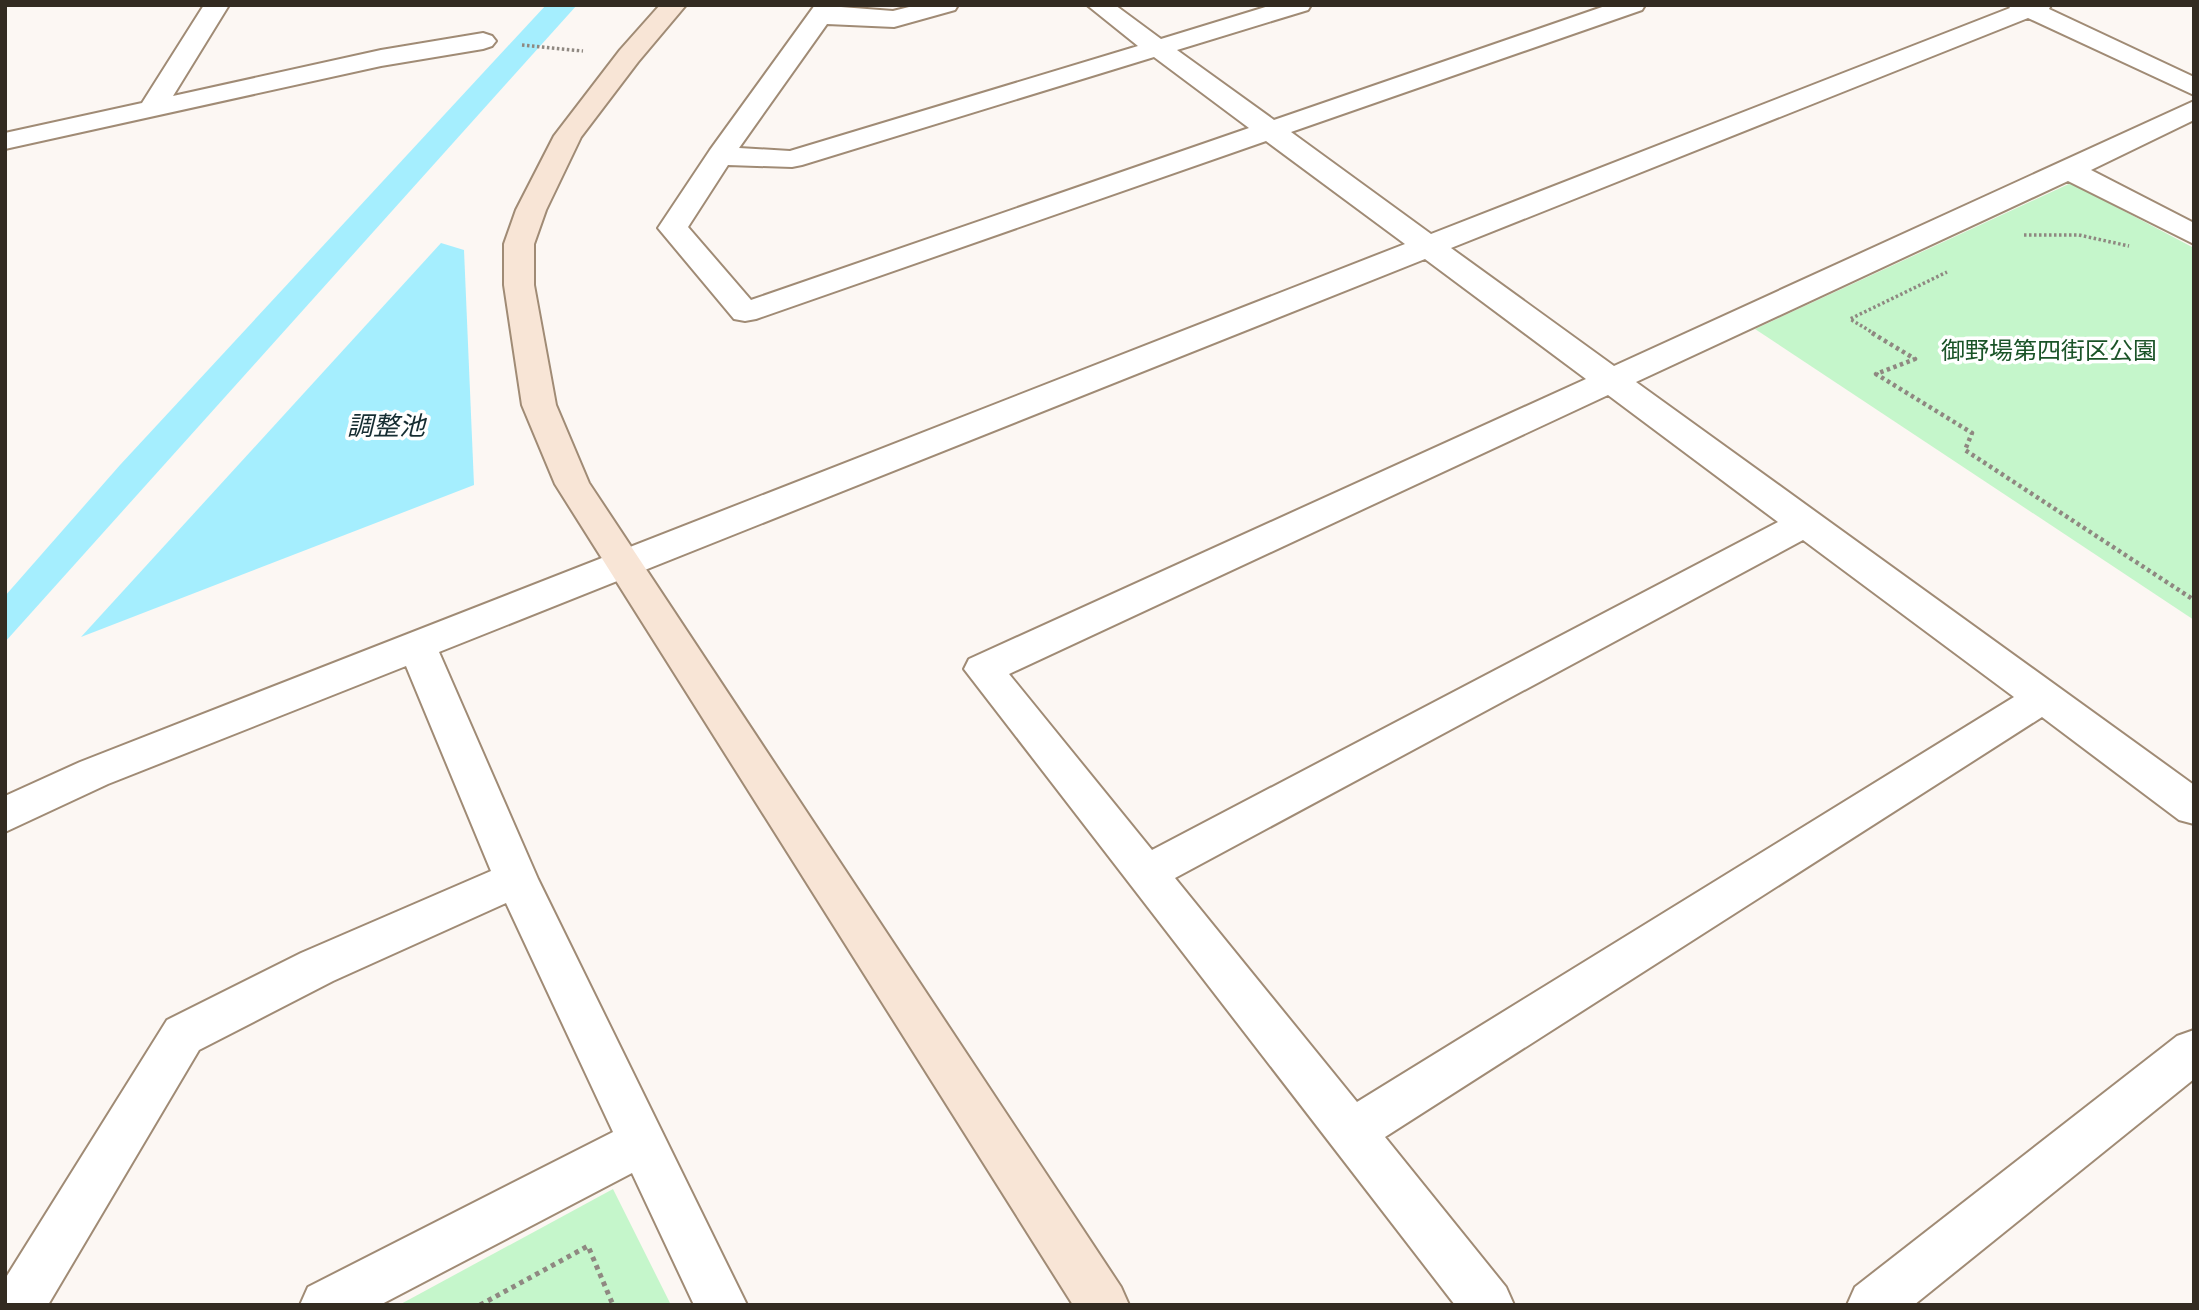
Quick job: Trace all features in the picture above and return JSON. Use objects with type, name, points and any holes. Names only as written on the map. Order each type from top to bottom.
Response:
[{"type":"street","points":[[153,107],[217,5]]},
{"type":"street","points":[[674,5],[629,56],[568,136],[531,210],[519,244],[519,285],[540,405],[572,484],[1103,1305]]},
{"type":"street","points":[[946,5],[894,19],[824,10],[720,156],[673,228],[745,312],[1272,133],[1633,5]]},
{"type":"street","points":[[1099,5],[2194,808]]},
{"type":"street","points":[[720,156],[792,159],[1160,50],[1300,5]]},
{"type":"street","points":[[5,815],[94,773],[2029,7],[2194,87]]},
{"type":"street","points":[[5,141],[381,58],[483,41]]},
{"type":"street","points":[[1488,1305],[983,669],[2194,110]]},
{"type":"street","points":[[2069,170],[2194,235]]},
{"type":"street","points":[[1146,873],[1805,523]]},
{"type":"street","points":[[417,646],[516,879],[721,1305]]},
{"type":"street","points":[[1351,1132],[2042,698]]},
{"type":"street","points":[[19,1305],[183,1035],[317,967],[516,879]]},
{"type":"street","points":[[1873,1305],[2194,1051]]},
{"type":"street","points":[[326,1305],[643,1142]]},
{"type":"path","points":[[483,41],[578,50]]},
{"type":"path","points":[[2013,240],[2025,234],[2079,235],[2139,248]]},
{"type":"path","points":[[1954,268],[1850,319],[1914,359],[1876,374],[1972,433],[1965,450],[2194,600]]},
{"type":"path","points":[[480,1305],[588,1245],[613,1305]]},
{"type":"green space","name":"御野場第四街区公園","points":[[2071,183],[2194,248],[2194,620],[1755,329]]},
{"type":"green space","points":[[613,1189],[671,1305],[399,1305]]},
{"type":"water","points":[[546,5],[577,5],[5,642],[5,596],[120,465]]},
{"type":"water","name":"調整池","points":[[441,243],[464,250],[474,485],[81,637]]}]
